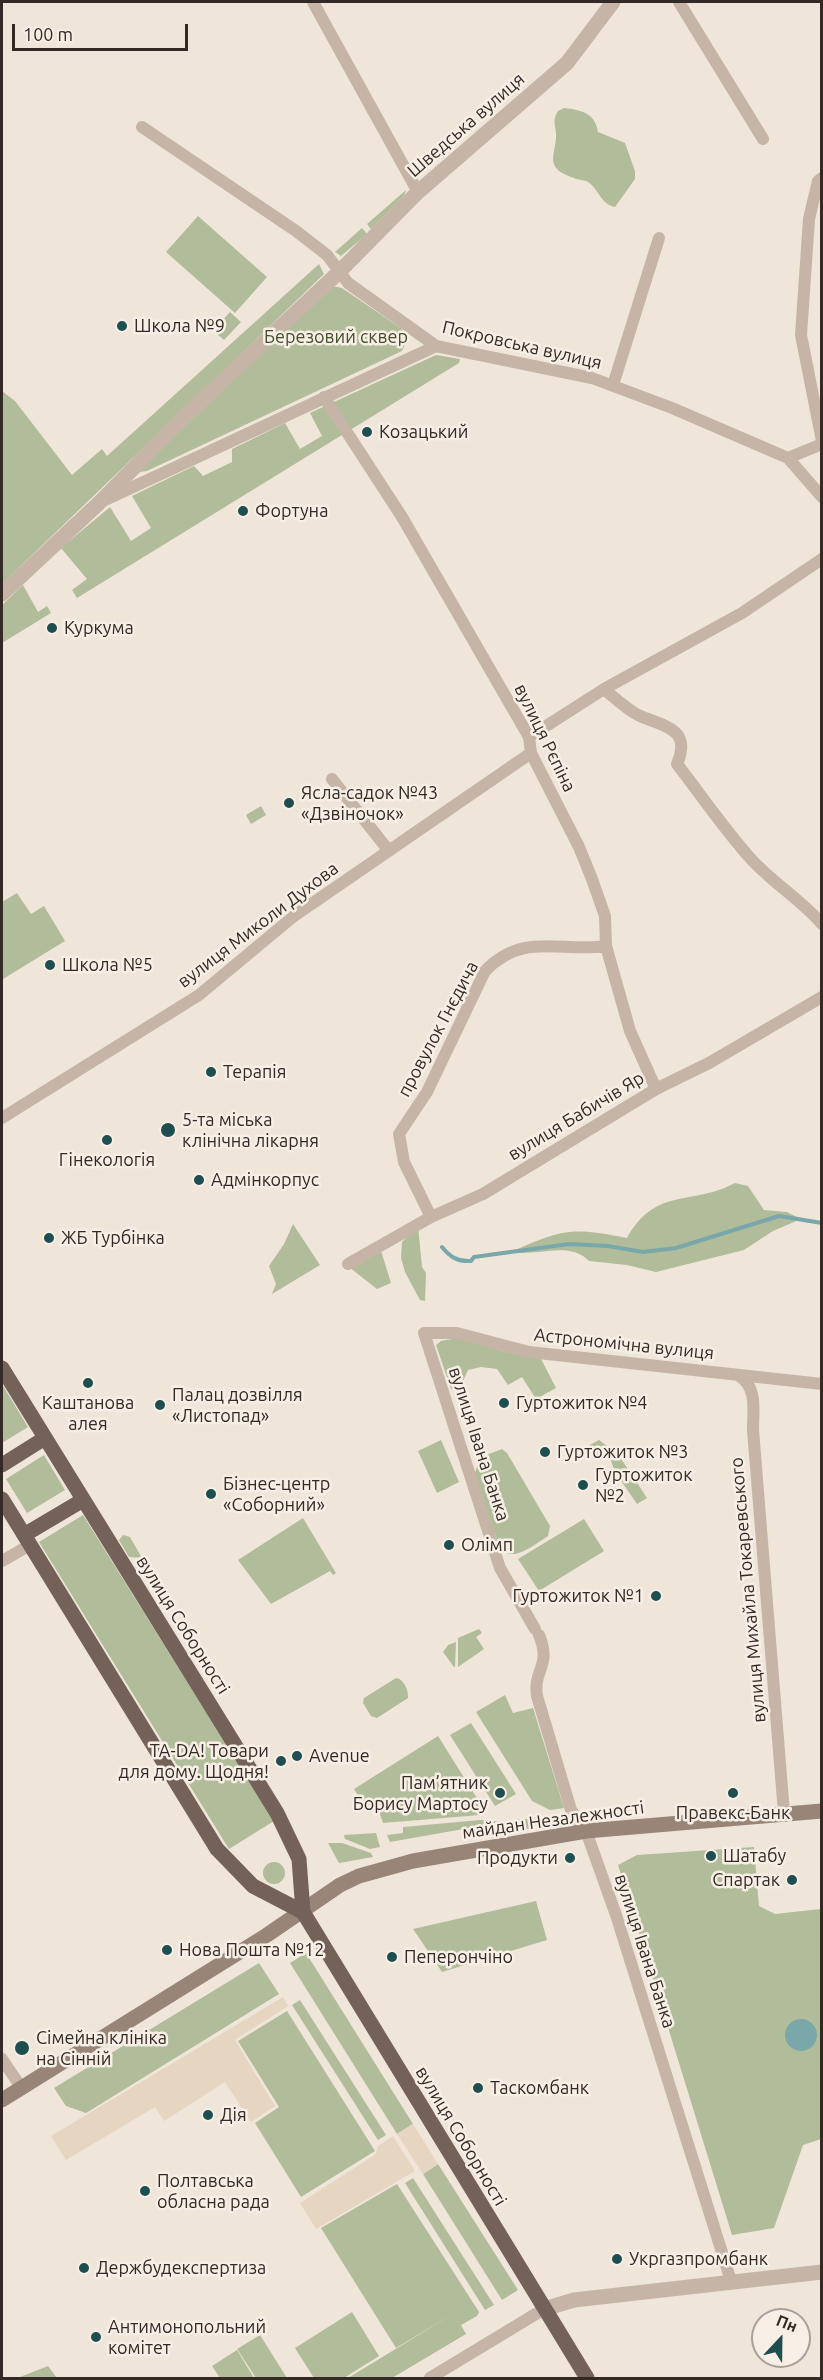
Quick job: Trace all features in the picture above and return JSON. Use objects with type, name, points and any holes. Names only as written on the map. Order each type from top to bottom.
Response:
[{"type":"main road","name":"вулиця Соборності","points":[[2,1368],[286,1829],[299,1859],[303,1912],[587,2379]]},
{"type":"main road","points":[[2,1465],[45,1438]]},
{"type":"main road","points":[[2,1499],[217,1849],[253,1886],[303,1912]]},
{"type":"main road","points":[[27,1540],[83,1500]]},
{"type":"main road","name":"майдан Незалежності","points":[[2,2100],[303,1912],[340,1885],[359,1876],[413,1861],[586,1831],[822,1811]]},
{"type":"street","points":[[313,2],[418,192]]},
{"type":"street","name":"Шведська вулиця","points":[[2,594],[99,503],[183,418],[338,273],[418,192],[567,63],[613,2]]},
{"type":"street","points":[[680,2],[763,139]]},
{"type":"street","points":[[142,127],[296,231],[327,255],[338,273]]},
{"type":"street","points":[[788,458],[822,443],[801,335],[809,219],[818,181],[822,178]]},
{"type":"street","name":"Покровська вулиця","points":[[613,386],[659,238]]},
{"type":"street","name":"Покровська вулиця","points":[[338,273],[348,283],[436,346],[570,373],[613,386],[723,429],[788,458],[822,497]]},
{"type":"street","name":"Шведська вулиця","points":[[99,503],[436,346]]},
{"type":"street","name":"вулиця Рєпіна","points":[[324,397],[402,517],[529,737],[531,753],[579,847],[592,879],[605,916],[606,946],[630,1032],[656,1089]]},
{"type":"street","points":[[529,737],[604,688],[742,613],[822,559]]},
{"type":"street","points":[[604,688],[633,712],[663,723],[674,730],[681,744],[677,764],[714,813],[764,873],[793,895],[822,924]]},
{"type":"street","name":"вулиця Миколи Духова","points":[[2,1118],[199,994],[294,916],[531,753]]},
{"type":"street","points":[[332,779],[389,851]]},
{"type":"street","name":"провулок Гнєдича","points":[[431,1217],[404,1162],[399,1134],[427,1092],[485,971],[501,957],[522,948],[546,944],[580,947],[606,946]]},
{"type":"street","name":"вулиця Бабичів Яр","points":[[348,1264],[431,1217],[483,1194],[656,1089],[709,1063],[822,997]]},
{"type":"street","name":"Астрономічна вулиця","points":[[424,1333],[457,1334],[505,1347],[552,1355],[822,1384]]},
{"type":"street","name":"вулиця Івана Банка","points":[[424,1333],[500,1568],[537,1632],[546,1658],[537,1680],[537,1696],[571,1810],[586,1831],[616,1915],[731,2281]]},
{"type":"street","points":[[733,1373],[745,1379],[753,1395],[764,1386],[784,1380]]},
{"type":"street","name":"вулиця Михайла Токаревського","points":[[753,1395],[753,1430],[784,1814]]},
{"type":"street","points":[[2,1561],[27,1540]]},
{"type":"street","points":[[2,2059],[21,2087]]},
{"type":"street","points":[[430,2379],[544,2309],[574,2300],[822,2272]]},
{"type":"green space","points":[[564,108],[587,114],[594,121],[598,132],[625,143],[635,171],[635,179],[615,207],[606,203],[588,182],[565,174],[555,166],[553,157],[556,138],[555,118],[558,111]]},
{"type":"green space","points":[[406,190],[404,196],[371,229],[367,224]]},
{"type":"green space","points":[[198,216],[267,277],[235,313],[166,252]]},
{"type":"green space","points":[[362,228],[367,234],[341,256],[335,252]]},
{"type":"green space","points":[[319,264],[324,274],[2,584],[2,391],[15,401],[72,475],[102,449],[107,456]]},
{"type":"green space","name":"Березовий сквер","points":[[332,286],[342,288],[402,329],[406,342],[402,351],[147,471],[140,472],[141,468]]},
{"type":"green space","points":[[230,312],[241,322],[224,340],[213,330]]},
{"type":"green space","points":[[436,355],[460,359],[459,363],[77,598],[72,590],[87,579],[61,548],[110,507],[131,541],[151,528],[132,496],[194,466],[203,476],[232,462],[232,449],[285,423],[300,449],[322,436],[310,413]]},
{"type":"green space","points":[[23,585],[38,612],[47,606],[51,613],[2,643],[2,605]]},
{"type":"green space","points":[[261,806],[266,815],[251,824],[246,815]]},
{"type":"green space","points":[[17,893],[31,914],[44,906],[65,941],[3,979],[2,902]]},
{"type":"green space","points":[[735,1183],[748,1186],[764,1210],[787,1212],[801,1219],[773,1231],[744,1250],[656,1272],[627,1265],[589,1261],[572,1251],[511,1252],[568,1232],[593,1232],[627,1238],[638,1222],[650,1211],[663,1204],[719,1190]]},
{"type":"green space","points":[[293,1224],[320,1265],[272,1294],[276,1284],[269,1266],[284,1244]]},
{"type":"green space","points":[[418,1226],[422,1267],[426,1273],[425,1301],[420,1300],[405,1272],[401,1258],[402,1242]]},
{"type":"green space","points":[[381,1251],[391,1283],[377,1289],[349,1267]]},
{"type":"green space","points":[[457,1338],[506,1352],[540,1357],[556,1388],[536,1399],[522,1377],[508,1385],[497,1369],[481,1367],[468,1370],[459,1390],[451,1389],[436,1345],[441,1341]]},
{"type":"green space","points":[[2,1384],[28,1427],[2,1443]]},
{"type":"green space","points":[[441,1440],[459,1482],[437,1493],[418,1451]]},
{"type":"green space","points":[[599,1440],[618,1454],[647,1498],[637,1504],[615,1472],[610,1458],[598,1460],[588,1446]]},
{"type":"green space","points":[[502,1449],[507,1453],[550,1526],[548,1536],[531,1548],[511,1554],[500,1548],[474,1475],[481,1457]]},
{"type":"green space","points":[[44,1455],[65,1490],[27,1513],[6,1479]]},
{"type":"green space","points":[[83,1515],[274,1821],[229,1849],[39,1542]]},
{"type":"green space","points":[[303,1518],[336,1573],[333,1575],[330,1571],[271,1604],[238,1560]]},
{"type":"green space","points":[[584,1519],[604,1551],[539,1591],[518,1559]]},
{"type":"green space","points":[[123,1535],[130,1537],[142,1558],[129,1557],[119,1540]]},
{"type":"green space","points":[[479,1629],[482,1633],[476,1637],[484,1649],[458,1667],[458,1638]]},
{"type":"green space","points":[[456,1642],[454,1667],[443,1652],[448,1645]]},
{"type":"green space","points":[[396,1678],[405,1686],[408,1698],[377,1718],[371,1716],[363,1703],[364,1698]]},
{"type":"green space","points":[[505,1695],[513,1713],[533,1708],[564,1808],[550,1810],[532,1801],[476,1712]]},
{"type":"green space","points":[[471,1723],[516,1794],[495,1806],[450,1735]]},
{"type":"green space","points":[[438,1736],[485,1811],[480,1815],[383,1823],[378,1808],[369,1813],[354,1789]]},
{"type":"green space","points":[[518,1819],[527,1819],[533,1828],[475,1838],[469,1828],[390,1842],[387,1835],[403,1833],[403,1827],[480,1820],[516,1823]]},
{"type":"green space","points":[[376,1833],[380,1847],[370,1849],[345,1839],[344,1835]]},
{"type":"green space","points":[[328,1843],[342,1843],[371,1853],[373,1857],[339,1863]]},
{"type":"green space","points":[[754,1847],[759,1906],[775,1914],[821,1909],[821,2139],[803,2145],[774,2228],[732,2235],[618,1865],[637,1855]]},
{"type":"green space","points":[[274,1862],[282,1865],[285,1873],[282,1881],[274,1884],[266,1881],[263,1873],[266,1865]]},
{"type":"green space","points":[[536,1901],[547,1940],[442,1972],[413,1929]]},
{"type":"green space","points":[[306,1953],[413,2124],[397,2134],[290,1963]]},
{"type":"green space","points":[[259,1963],[279,1994],[86,2113],[66,2106],[54,2088]]},
{"type":"green space","points":[[300,2000],[386,2135],[378,2140],[292,2005]]},
{"type":"green space","points":[[287,2011],[375,2151],[301,2197],[255,2123],[279,2107],[238,2041]]},
{"type":"green space","points":[[438,2164],[518,2290],[502,2300],[423,2174]]},
{"type":"green space","points":[[413,2178],[494,2305],[485,2310],[405,2183]]},
{"type":"green space","points":[[397,2184],[479,2312],[477,2316],[461,2325],[466,2334],[392,2378],[348,2378],[453,2314],[396,2348],[321,2228]]},
{"type":"green space","points":[[352,2312],[379,2356],[344,2378],[314,2378],[295,2348]]},
{"type":"green space","points":[[260,2335],[287,2378],[256,2378],[237,2349]]},
{"type":"green space","points":[[237,2350],[254,2378],[220,2378],[212,2366]]},
{"type":"green space","points":[[48,2366],[57,2378],[19,2378],[20,2377]]},
{"type":"shaded area","points":[[283,1997],[288,2006],[235,2040],[275,2106],[251,2122],[225,2082],[164,2121],[155,2107],[66,2160],[51,2136]]},
{"type":"shaded area","points":[[413,2124],[438,2164],[423,2174],[397,2134]]},
{"type":"shaded area","points":[[393,2136],[415,2171],[316,2229],[300,2203],[376,2154],[378,2146]]},
{"type":"water","points":[[801,2019],[812,2024],[817,2035],[812,2046],[801,2051],[790,2046],[785,2035],[790,2024]]},
{"type":"waterway","points":[[442,1247],[448,1254],[462,1261],[471,1261],[474,1257],[569,1244],[608,1246],[643,1252],[676,1248],[779,1216],[822,1223]]},
{"type":"place","name":"Школа №9","points":[[122,326]]},
{"type":"place","name":"Козацький","points":[[367,432]]},
{"type":"place","name":"Фортуна","points":[[243,511]]},
{"type":"place","name":"Куркума","points":[[52,628]]},
{"type":"place","name":"Ясла-садок №43 «Дзвіночок»","points":[[289,803]]},
{"type":"place","name":"Школа №5","points":[[50,965]]},
{"type":"place","name":"Терапія","points":[[211,1072]]},
{"type":"place","name":"5-та міська клінічна лікарня","points":[[168,1130]]},
{"type":"place","name":"Гінекологія","points":[[107,1140]]},
{"type":"place","name":"Адмінкорпус","points":[[199,1180]]},
{"type":"place","name":"ЖБ Турбінка","points":[[49,1238]]},
{"type":"place","name":"Каштанова алея","points":[[88,1383]]},
{"type":"place","name":"Гуртожиток №4","points":[[504,1403]]},
{"type":"place","name":"Палац дозвілля «Листопад»","points":[[160,1405]]},
{"type":"place","name":"Гуртожиток №3","points":[[545,1452]]},
{"type":"place","name":"Гуртожиток №2","points":[[583,1485]]},
{"type":"place","name":"Бізнес-центр «Соборний»","points":[[211,1494]]},
{"type":"place","name":"Олімп","points":[[449,1545]]},
{"type":"place","name":"Гуртожиток №1","points":[[656,1596]]},
{"type":"place","name":"Avenue","points":[[297,1756]]},
{"type":"place","name":"TA-DA! Товари для дому. Щодня!","points":[[281,1761]]},
{"type":"place","name":"Пам’ятник Борису Мартосу","points":[[500,1793]]},
{"type":"place","name":"Правекс-Банк","points":[[733,1793]]},
{"type":"place","name":"Шатабу","points":[[711,1856]]},
{"type":"place","name":"Продукти","points":[[570,1858]]},
{"type":"place","name":"Спартак","points":[[792,1880]]},
{"type":"place","name":"Нова Пошта №12","points":[[167,1950]]},
{"type":"place","name":"Пеперончіно","points":[[392,1957]]},
{"type":"place","name":"Сімейна клініка на Сінній","points":[[22,2048]]},
{"type":"place","name":"Таскомбанк","points":[[478,2088]]},
{"type":"place","name":"Дія","points":[[208,2115]]},
{"type":"place","name":"Полтавська обласна рада","points":[[145,2191]]},
{"type":"place","name":"Укргазпромбанк","points":[[617,2259]]},
{"type":"place","name":"Держбудекспертиза","points":[[84,2268]]},
{"type":"place","name":"Антимонопольний комітет","points":[[96,2337]]}]
